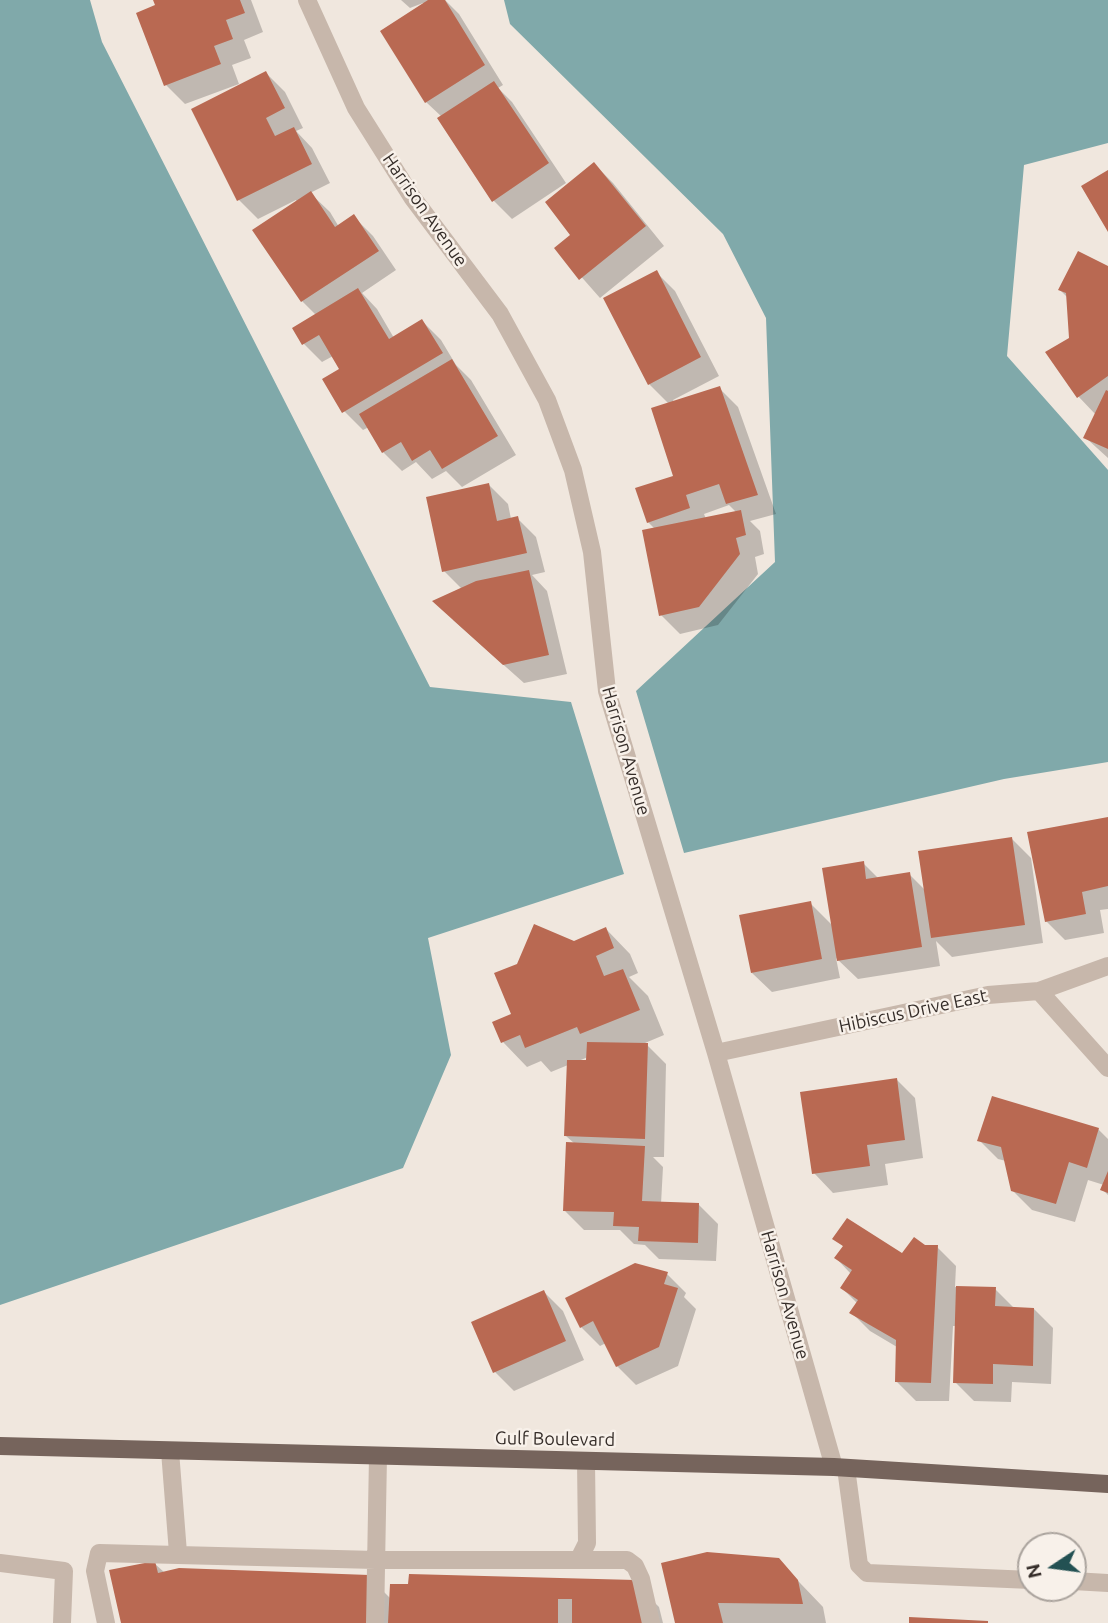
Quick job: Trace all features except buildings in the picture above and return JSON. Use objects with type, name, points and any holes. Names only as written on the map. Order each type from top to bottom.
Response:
[{"type":"main road","name":"Gulf Boulevard","points":[[0,1446],[840,1468],[1108,1484]]},
{"type":"street","name":"Harrison Avenue","points":[[307,0],[356,108],[412,197],[500,314],[547,400],[573,470],[592,552],[607,691],[840,1468],[859,1565],[867,1573],[1017,1579]]},
{"type":"street","name":"Hibiscus Drive East","points":[[716,1053],[988,995],[1039,991],[1108,966]]},
{"type":"street","points":[[1039,991],[1108,1068]]},
{"type":"street","points":[[170,1451],[178,1553]]},
{"type":"street","points":[[375,1623],[378,1456]]},
{"type":"street","points":[[579,1559],[587,1543],[586,1461]]},
{"type":"street","points":[[106,1623],[95,1572],[99,1553],[376,1560],[627,1560],[635,1566],[641,1579],[651,1623]]},
{"type":"street","points":[[0,1563],[64,1572],[62,1623]]},
{"type":"street","points":[[1087,1582],[1108,1583]]},
{"type":"water","points":[[0,0],[90,0],[102,42],[430,687],[571,702],[624,874],[428,938],[451,1055],[403,1168],[0,1305]]},
{"type":"water","points":[[504,0],[1108,0],[1108,143],[1024,165],[1007,356],[1108,470],[1108,762],[1004,779],[684,853],[636,691],[775,562],[766,318],[723,234],[510,24]]}]
